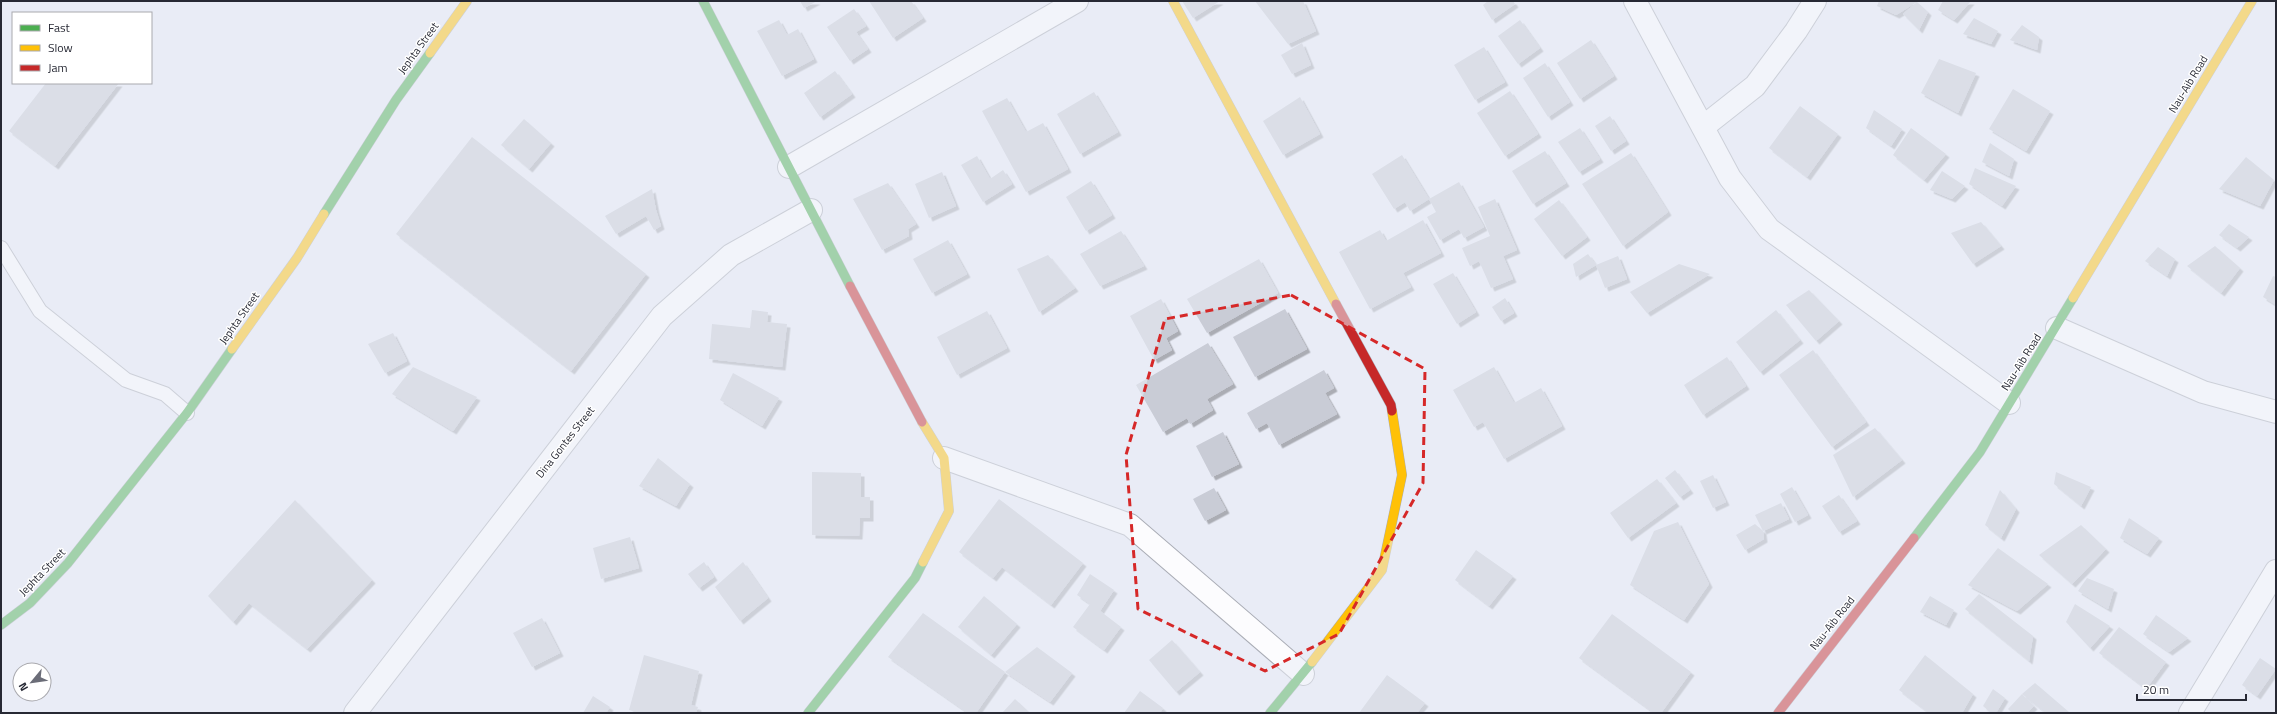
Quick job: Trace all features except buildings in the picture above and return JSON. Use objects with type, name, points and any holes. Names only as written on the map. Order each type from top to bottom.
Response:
[{"type":"street","name":"Jephta Street","points":[[1,625],[30,603],[68,564],[187,413],[296,258],[396,100],[467,1]]},
{"type":"street","points":[[703,1],[907,396],[944,458],[949,511],[915,578],[808,713]]},
{"type":"street","points":[[789,168],[1077,1]]},
{"type":"street","points":[[1173,1],[1391,405],[1402,474],[1382,570],[1303,674],[1270,713]]},
{"type":"street","points":[[1635,1],[1730,178],[1769,229],[2009,403]]},
{"type":"street","points":[[1703,127],[1755,86],[1796,31],[1815,1]]},
{"type":"street","name":"Nau-Aib Road","points":[[1778,713],[1980,452],[2009,403],[2057,328],[2252,1]]},
{"type":"street","name":"Dina Gontes Street","points":[[355,713],[662,316],[731,255],[811,210]]},
{"type":"street","points":[[2057,328],[2203,392],[2276,412]]},
{"type":"street","points":[[944,458],[1130,525],[1303,674]]},
{"type":"street","points":[[2190,713],[2276,571]]},
{"type":"lane","points":[[1,248],[40,311],[126,380],[165,394],[187,413]]},
{"type":"highlighted area","points":[[1291,295],[1425,369],[1423,483],[1339,634],[1265,671],[1138,609],[1126,455],[1165,319]]},
{"type":"traffic: fast","points":[[703,1],[850,286]]},
{"type":"traffic: fast","points":[[324,214],[396,100],[430,53]]},
{"type":"traffic: fast","points":[[1914,538],[1980,452],[2073,298]]},
{"type":"traffic: fast","points":[[1,625],[30,603],[68,563],[187,413],[232,349]]},
{"type":"traffic: fast","points":[[808,713],[915,578],[923,562]]},
{"type":"traffic: fast","points":[[1270,713],[1312,662]]},
{"type":"traffic: slow","points":[[430,53],[467,1]]},
{"type":"traffic: slow","points":[[1173,1],[1336,304]]},
{"type":"traffic: slow","points":[[2073,298],[2252,1]]},
{"type":"traffic: slow","points":[[232,349],[297,258],[324,214]]},
{"type":"traffic: slow","points":[[1312,662],[1382,570],[1402,475],[1392,411]]},
{"type":"traffic: slow","points":[[922,422],[944,458],[949,511],[923,562]]},
{"type":"traffic: jam","points":[[850,286],[922,422]]},
{"type":"traffic: jam","points":[[1336,304],[1391,405],[1392,411]]},
{"type":"traffic: jam","points":[[1778,713],[1914,538]]}]
